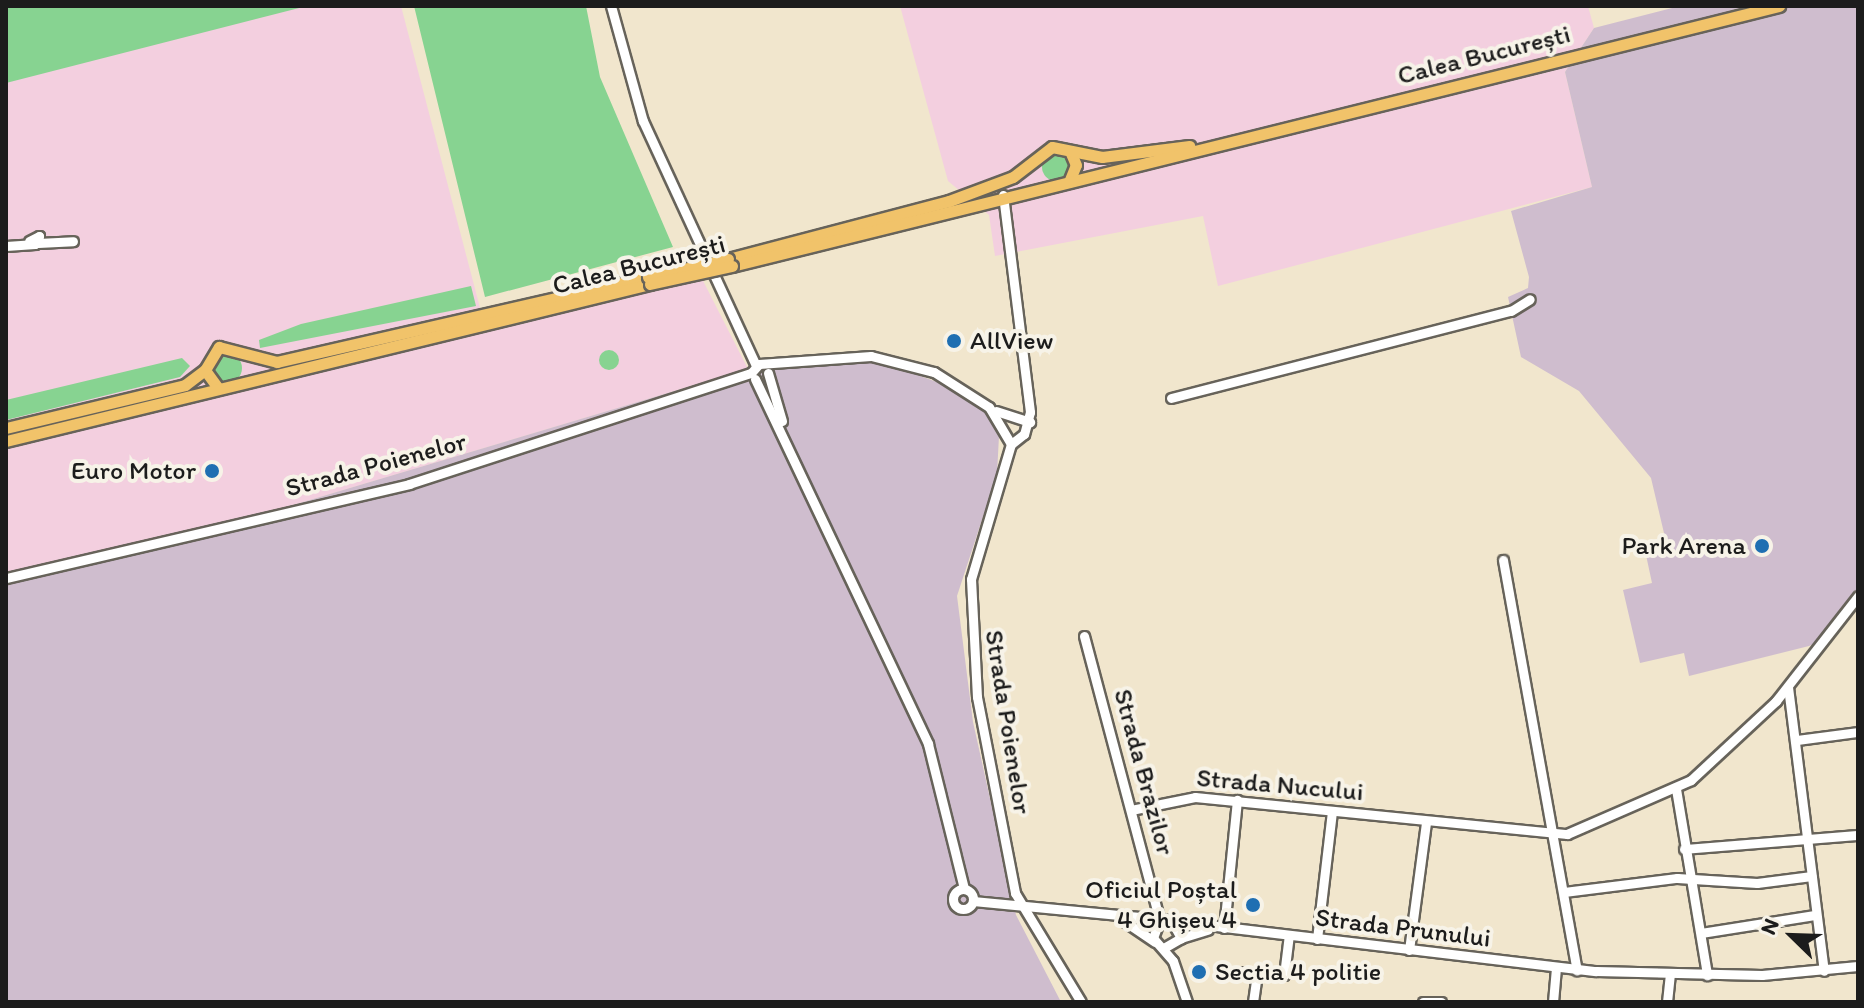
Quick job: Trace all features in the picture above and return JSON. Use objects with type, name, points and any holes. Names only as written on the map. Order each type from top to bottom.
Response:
[{"type":"main road","name":"Calea București","points":[[6,428],[185,385],[205,370],[219,347],[277,362],[730,262],[1047,184],[1069,182],[1198,146],[1779,6]]},
{"type":"main road","name":"Calea București","points":[[730,262],[949,201],[1013,177],[1052,147],[1102,157],[1198,146]]},
{"type":"main road","points":[[1069,182],[1076,165],[1071,153]]},
{"type":"main road","points":[[1039,157],[1039,176],[1047,184]]},
{"type":"main road","name":"Calea București","points":[[6,441],[218,388],[240,386],[649,280]]},
{"type":"main road","points":[[240,386],[249,367],[245,354]]},
{"type":"main road","points":[[205,370],[218,388]]},
{"type":"street","points":[[611,6],[656,154],[760,372],[789,443],[928,744],[964,888],[973,901]]},
{"type":"street","points":[[1003,195],[1030,422],[1011,444]]},
{"type":"street","points":[[6,246],[73,241]]},
{"type":"street","points":[[1171,398],[1218,378],[1477,315],[1530,299]]},
{"type":"street","name":"Strada Poienelor","points":[[6,578],[409,484],[760,372],[883,357],[944,376],[989,407],[1011,444],[968,608],[977,697],[1020,907]]},
{"type":"street","points":[[989,407],[1030,422]]},
{"type":"street","points":[[1503,560],[1556,837],[1577,970]]},
{"type":"street","name":"Strada Nucului","points":[[1131,810],[1195,797],[1556,837],[1676,789],[1788,687],[1858,596]]},
{"type":"street","name":"Strada Brazilor","points":[[1084,636],[1160,921]]},
{"type":"street","points":[[1788,687],[1824,971]]},
{"type":"street","points":[[1797,740],[1858,732]]},
{"type":"street","points":[[1676,789],[1707,975]]},
{"type":"street","points":[[1224,928],[1237,800]]},
{"type":"street","points":[[1317,939],[1332,811]]},
{"type":"street","points":[[1409,950],[1426,823]]},
{"type":"street","points":[[1684,849],[1858,835]]},
{"type":"street","points":[[1564,892],[1689,879],[1812,876]]},
{"type":"street","points":[[964,888],[954,894],[956,905],[973,901],[1160,921],[1159,945]]},
{"type":"street","points":[[1020,907],[1081,1002]]},
{"type":"street","points":[[1701,933],[1815,915]]},
{"type":"street","points":[[1118,917],[1159,945],[1180,982],[1187,1002]]},
{"type":"street","name":"Strada Prunului","points":[[1160,921],[1577,970],[1707,975],[1824,971],[1858,966]]},
{"type":"street","points":[[1174,921],[1180,940],[1180,982]]},
{"type":"street","name":"Strada Prunului","points":[[1159,945],[1224,928]]},
{"type":"street","points":[[1240,972],[1284,975],[1289,936]]},
{"type":"street","points":[[1553,1002],[1556,968]]},
{"type":"street","points":[[1253,1002],[1257,974]]},
{"type":"street","points":[[1667,1002],[1670,975]]},
{"type":"street","points":[[1423,1002],[1441,1002]]},
{"type":"shaded area","points":[[293,6],[401,6],[485,327],[698,271],[748,369],[206,531],[6,583],[6,73]]},
{"type":"shaded area","points":[[900,6],[1588,6],[1594,28],[1565,72],[1592,187],[1218,286],[1203,216],[995,256],[989,215],[948,181]]},
{"type":"shaded area","points":[[1680,6],[1858,6],[1858,606],[1838,633],[1809,646],[1689,676],[1684,653],[1640,663],[1623,590],[1652,583],[1646,555],[1668,550],[1651,478],[1579,391],[1521,357],[1508,297],[1528,288],[1529,277],[1511,211],[1592,187],[1565,72],[1594,28]]},
{"type":"shaded area","points":[[871,358],[956,389],[989,412],[999,436],[997,474],[957,596],[973,722],[1016,915],[1061,1002],[6,1002],[6,583],[206,531],[748,369]]},
{"type":"green space","points":[[6,6],[307,6],[6,83]]},
{"type":"green space","points":[[414,6],[586,6],[600,77],[673,247],[485,297]]},
{"type":"green space","points":[[1056,153],[1066,157],[1070,167],[1066,177],[1056,181],[1046,177],[1042,167],[1046,157]]},
{"type":"green space","points":[[471,286],[476,306],[260,348],[259,340],[301,324]]},
{"type":"green space","points":[[609,350],[616,353],[619,360],[616,367],[609,370],[602,367],[599,360],[602,353]]},
{"type":"green space","points":[[227,353],[237,358],[242,368],[237,378],[227,383],[217,378],[212,368],[217,358]]},
{"type":"green space","points":[[182,358],[190,366],[180,377],[6,420],[6,400]]},
{"type":"place","name":"AllView","points":[[954,341]]},
{"type":"place","name":"Euro Motor","points":[[212,471]]},
{"type":"place","name":"Park Arena","points":[[1762,546]]},
{"type":"place","name":"Oficiul Poștal 4 Ghișeu 4","points":[[1253,905]]},
{"type":"place","name":"Sectia 4 politie","points":[[1199,972]]}]
